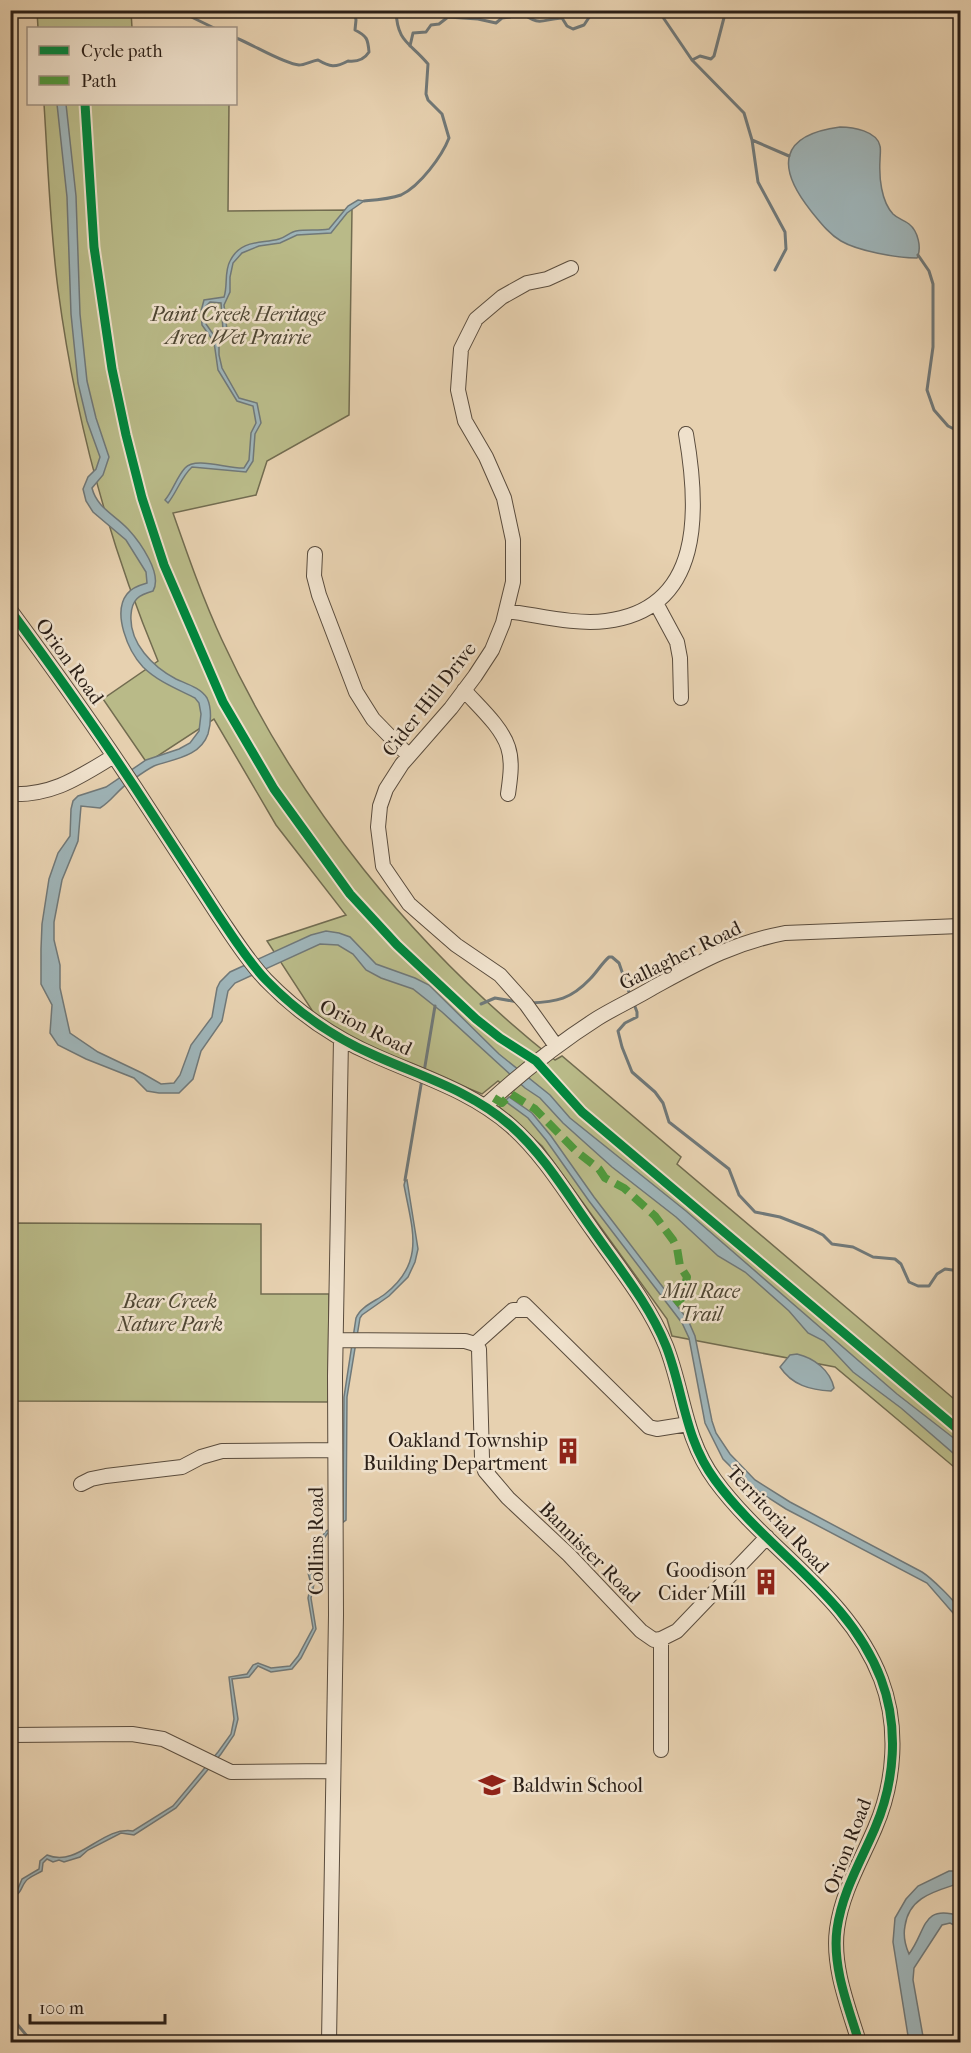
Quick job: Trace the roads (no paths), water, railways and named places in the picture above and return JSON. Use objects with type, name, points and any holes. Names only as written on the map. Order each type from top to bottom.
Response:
[{"type":"street","name":"Cider Hill Drive","points":[[556,1046],[526,1004],[500,975],[456,945],[409,904],[383,866],[378,827],[380,806],[386,789],[409,756],[464,690],[492,650],[503,623],[513,582],[513,540],[504,498],[486,457],[465,421],[458,390],[461,349],[476,319],[502,297],[527,283],[547,279],[571,268]]},
{"type":"street","points":[[506,611],[584,622],[605,621],[631,616],[656,603],[665,595],[679,575],[691,542],[693,474],[686,434]]},
{"type":"street","points":[[315,554],[314,576],[319,595],[356,692],[373,719],[409,756]]},
{"type":"street","points":[[656,603],[677,642],[680,658],[681,698]]},
{"type":"street","name":"Orion Road","points":[[10,610],[114,756],[248,959],[263,977],[310,1021],[373,1055],[439,1081],[485,1106],[511,1126],[531,1147],[639,1296],[666,1347],[687,1424]]},
{"type":"street","points":[[464,690],[502,735],[509,748],[511,771],[508,794]]},
{"type":"street","points":[[10,794],[40,793],[60,787],[114,756]]},
{"type":"street","name":"Gallagher Road","points":[[485,1106],[528,1067],[600,1017],[708,958],[758,938],[813,931],[960,926]]},
{"type":"street","name":"Collins Road","points":[[329,2043],[333,1906],[332,1771],[336,1634],[335,1450],[341,1039]]},
{"type":"street","points":[[336,1340],[465,1341],[475,1344],[513,1310],[526,1307],[649,1427],[657,1429],[687,1424]]},
{"type":"street","name":"Bannister Road","points":[[475,1344],[479,1348],[484,1472],[641,1630],[654,1640],[661,1639]]},
{"type":"street","name":"Territorial Road","points":[[687,1424],[696,1450],[714,1479],[857,1631]]},
{"type":"street","points":[[81,1484],[106,1476],[182,1467],[201,1457],[222,1451],[335,1450]]},
{"type":"street","points":[[661,1750],[661,1639],[677,1631],[767,1537]]},
{"type":"street","name":"Orion Road","points":[[857,1631],[881,1680],[887,1700],[892,1734],[891,1768],[883,1805],[849,1885],[838,1922],[837,1962],[859,2043]]},
{"type":"street","points":[[10,1735],[132,1734],[163,1739],[231,1772],[332,1771]]},
{"type":"water","points":[[57,105],[66,105],[76,196],[80,314],[87,381],[109,457],[103,475],[92,488],[102,506],[128,529],[153,567],[155,584],[153,591],[137,598],[131,615],[131,625],[138,644],[159,668],[197,689],[207,698],[210,706],[208,734],[199,748],[148,769],[100,808],[81,806],[78,841],[62,880],[54,922],[54,940],[60,965],[60,988],[70,1033],[98,1052],[161,1084],[174,1083],[180,1075],[191,1045],[212,1017],[220,982],[230,972],[311,935],[326,931],[350,937],[376,964],[429,985],[499,1054],[550,1095],[570,1118],[686,1211],[897,1394],[960,1443],[960,1459],[901,1408],[853,1372],[824,1341],[808,1333],[789,1311],[745,1272],[718,1256],[676,1217],[612,1167],[563,1123],[540,1098],[525,1088],[442,1012],[413,989],[366,970],[353,954],[338,945],[320,944],[235,983],[228,991],[222,1021],[201,1051],[193,1079],[179,1093],[147,1091],[134,1078],[58,1045],[50,1033],[52,1005],[41,984],[42,924],[49,879],[58,853],[70,836],[73,801],[78,796],[106,787],[146,760],[190,743],[199,731],[201,714],[199,703],[195,698],[154,676],[143,667],[132,652],[124,632],[121,611],[129,592],[147,583],[146,572],[126,540],[93,512],[86,501],[83,489],[88,477],[96,469],[100,457],[87,421],[78,383],[71,314],[67,197]]},
{"type":"water","points":[[840,127],[864,131],[878,141],[883,196],[893,214],[909,224],[915,231],[919,245],[917,258],[899,257],[848,245],[825,228],[800,195],[792,180],[789,167],[789,156],[795,145],[805,137],[820,131]]},
{"type":"water","points":[[358,200],[364,201],[347,213],[331,233],[297,235],[280,243],[259,246],[242,253],[233,263],[230,292],[224,305],[227,330],[219,346],[219,355],[222,368],[239,398],[257,403],[261,423],[255,434],[253,461],[246,472],[192,467],[168,503],[165,500],[182,472],[190,465],[204,463],[244,468],[249,460],[251,433],[256,423],[253,406],[237,401],[218,370],[214,342],[202,325],[201,311],[204,300],[224,297],[228,265],[240,249],[252,244],[279,239],[296,231],[329,229],[348,206]],"holes":[[[210,302],[221,303],[223,330],[218,341],[206,324],[206,306]]]},
{"type":"water","points":[[509,1097],[532,1113],[551,1136],[594,1197],[688,1320],[695,1336],[712,1421],[716,1433],[730,1454],[755,1480],[790,1502],[922,1572],[958,1607],[960,1621],[927,1583],[786,1509],[750,1486],[723,1459],[705,1423],[689,1338],[682,1323],[589,1201],[546,1140],[528,1118],[505,1101]]},
{"type":"water","points":[[407,1180],[418,1249],[408,1277],[389,1296],[360,1318],[347,1397],[346,1520],[327,1534],[316,1551],[310,1569],[314,1584],[311,1598],[316,1629],[301,1658],[292,1669],[271,1672],[258,1666],[249,1677],[232,1679],[238,1719],[234,1735],[176,1808],[134,1835],[121,1833],[88,1850],[80,1857],[64,1862],[59,1860],[53,1862],[47,1859],[43,1863],[42,1871],[25,1881],[18,1894],[11,1895],[10,1892],[17,1891],[22,1879],[39,1869],[40,1861],[47,1855],[59,1857],[80,1852],[111,1834],[133,1831],[173,1806],[231,1734],[234,1719],[229,1677],[247,1674],[253,1665],[258,1663],[271,1668],[290,1666],[298,1656],[313,1628],[308,1598],[311,1584],[307,1569],[313,1550],[325,1532],[343,1520],[344,1397],[356,1318],[365,1307],[398,1282],[411,1257],[412,1230],[404,1185]]},
{"type":"water","points":[[797,1354],[809,1358],[825,1370],[834,1388],[831,1391],[802,1385],[785,1373],[780,1367],[790,1355]]},
{"type":"water","points":[[949,1871],[960,1871],[960,1883],[934,1892],[918,1901],[912,1908],[905,1926],[906,1947],[909,1954],[931,1916],[947,1913],[960,1916],[960,1928],[950,1923],[942,1925],[914,1968],[913,1980],[924,2042],[909,2042],[893,1942],[895,1918],[906,1899],[918,1886]]},
{"type":"waterway","points":[[177,10],[212,27]]},
{"type":"waterway","points":[[237,38],[293,64],[299,65],[318,60],[333,66],[348,61],[357,61],[363,59],[369,52],[366,38],[355,30],[354,10]]},
{"type":"waterway","points":[[364,201],[401,195],[408,191],[430,170],[449,138],[442,114],[428,100],[426,94],[428,64],[402,36],[396,10]]},
{"type":"waterway","points":[[410,46],[413,33],[426,32],[431,25],[439,24],[448,17],[496,23],[519,11],[537,21],[562,18],[567,26],[573,29],[584,25],[594,10]]},
{"type":"waterway","points":[[658,10],[692,60],[744,113],[752,140],[758,182],[785,232],[786,249],[775,270]]},
{"type":"waterway","points":[[692,60],[700,56],[711,59],[714,56],[726,10]]},
{"type":"waterway","points":[[752,140],[789,156]]},
{"type":"waterway","points":[[918,255],[929,271],[933,284],[933,347],[927,390],[934,410],[948,426],[960,432]]},
{"type":"waterway","points":[[530,1003],[548,1002],[570,995],[583,986],[609,957],[619,963],[630,995]]},
{"type":"waterway","points":[[481,1004],[495,998],[518,1002]]},
{"type":"waterway","points":[[634,1004],[637,1017],[625,1023],[618,1031],[632,1072],[655,1092],[663,1103],[669,1122],[729,1169],[739,1195],[755,1212],[780,1217],[813,1230],[823,1235],[832,1244],[853,1247],[873,1257],[895,1259],[901,1264],[909,1282],[918,1286],[929,1286],[937,1274],[945,1269],[960,1271]]},
{"type":"waterway","points":[[424,1072],[435,1006]]},
{"type":"waterway","points":[[405,1180],[422,1079]]},
{"type":"waterway","points":[[17,2024],[32,2042]]},
{"type":"place","name":"Oakland Township Building Department","points":[[568,1451]]},
{"type":"place","name":"Goodison Cider Mill","points":[[766,1582]]},
{"type":"place","name":"Baldwin School","points":[[492,1785]]},
{"type":"park label","name":"Paint Creek Heritage Area Wet Prairie","points":[[238,326]]},
{"type":"park label","name":"Mill Race Trail","points":[[701,1302]]},
{"type":"park label","name":"Bear Creek Nature Park","points":[[170,1312]]}]
